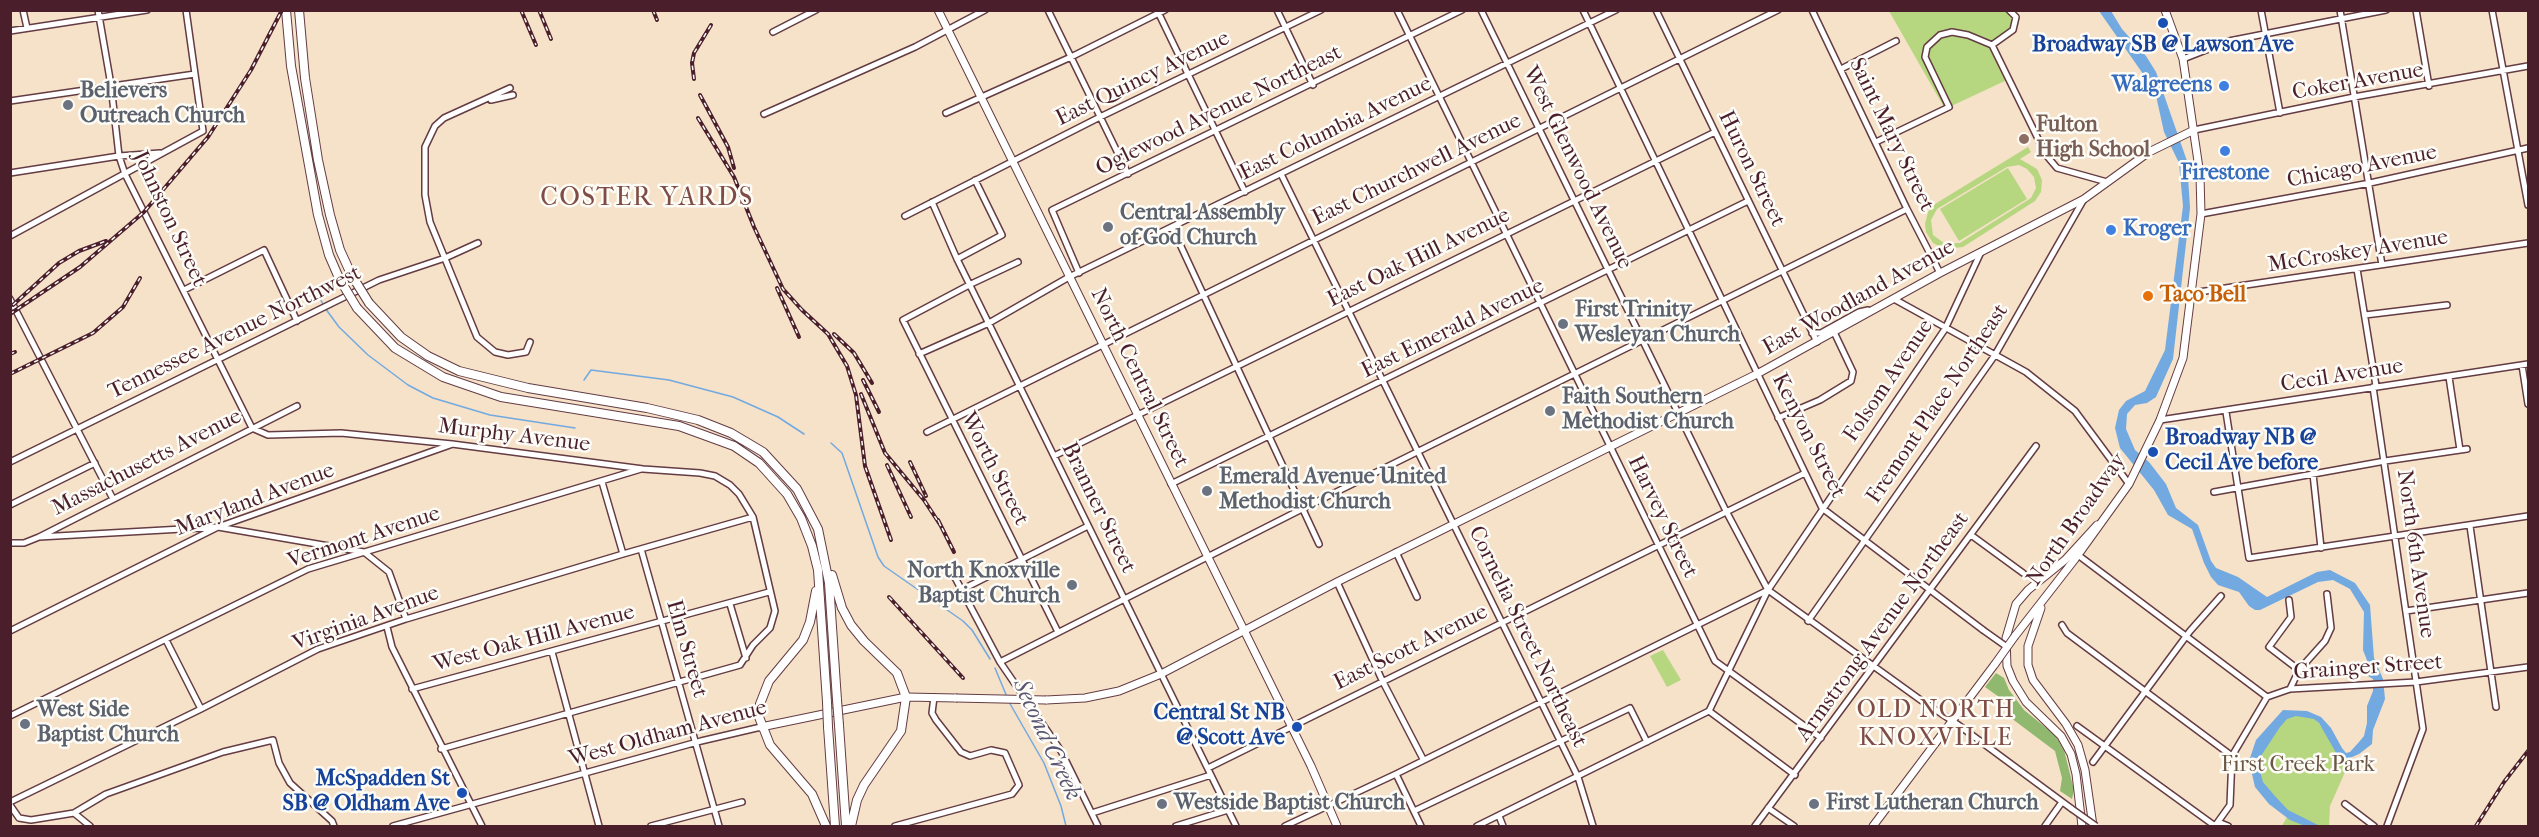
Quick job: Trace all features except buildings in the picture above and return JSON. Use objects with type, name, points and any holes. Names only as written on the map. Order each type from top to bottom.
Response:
[{"type":"highway","points":[[286,10],[299,114],[318,216],[329,255],[339,278],[357,308],[395,348],[443,377],[501,397],[679,426],[734,446],[759,463],[787,494],[801,518],[818,570],[835,826]]},
{"type":"highway","points":[[299,15],[305,78],[318,160],[340,250],[351,274],[369,303],[400,337],[428,356],[459,371],[528,388],[673,413],[731,433],[763,452],[797,489],[818,529],[842,608],[851,625],[864,641],[897,673],[906,697],[901,731],[864,784],[851,826]]},
{"type":"highway","points":[[825,555],[846,826]]},
{"type":"highway","points":[[818,570],[810,622],[803,640],[769,681],[760,704],[761,726],[770,745],[812,794],[826,826]]},
{"type":"main road","name":"North Central Street","points":[[938,10],[1330,806],[1337,826]]},
{"type":"main road","name":"North Broadway","points":[[1873,826],[2129,484],[2160,420],[2183,358],[2200,214],[2200,175],[2183,59],[2165,10]]},
{"type":"main road","name":"East Woodland Avenue","points":[[1161,674],[1396,552],[1757,374],[1940,273],[2084,199],[2168,141],[2194,130]]},
{"type":"main road","points":[[2082,826],[2076,774],[2071,754],[2061,736],[2026,702],[2013,681],[2007,666],[2006,638],[2016,604],[2044,576],[2065,560],[2090,530],[2103,519]]},
{"type":"main road","points":[[2044,576],[2078,555]]},
{"type":"main road","points":[[2051,590],[2032,628],[2028,646],[2028,665],[2033,680],[2066,724],[2078,745],[2095,826]]},
{"type":"main road","name":"West Oldham Avenue","points":[[761,726],[906,697],[1046,700],[1085,698],[1119,692],[1161,674]]},
{"type":"street","points":[[23,10],[27,28]]},
{"type":"street","name":"Johnston Street","points":[[98,10],[111,85],[119,156],[124,174],[252,428]]},
{"type":"street","points":[[10,31],[147,10]]},
{"type":"street","points":[[10,236],[203,130],[186,10]]},
{"type":"street","points":[[773,32],[816,10]]},
{"type":"street","points":[[764,114],[849,77],[986,10]]},
{"type":"street","points":[[1048,10],[1128,174]]},
{"type":"street","points":[[946,113],[1071,57],[1166,10]]},
{"type":"street","points":[[1277,10],[1313,85]]},
{"type":"street","name":"East Quincy Avenue","points":[[905,216],[1100,117],[1321,10]]},
{"type":"street","name":"Harvey Street","points":[[1397,10],[1714,661],[1821,738]]},
{"type":"street","name":"Oglewood Avenue Northeast","points":[[1079,273],[1052,210],[1313,85],[1462,10]]},
{"type":"street","name":"West Glenwood Avenue","points":[[1481,10],[1726,511],[1768,590],[2095,826]]},
{"type":"street","name":"Kenyon Street","points":[[1583,10],[1822,508],[2007,647]]},
{"type":"street","name":"East Columbia Avenue","points":[[919,354],[989,323],[1070,277],[1616,10]]},
{"type":"street","name":"Huron Street","points":[[1656,10],[1817,342]]},
{"type":"street","name":"East Churchwell Avenue","points":[[927,432],[1778,10]]},
{"type":"street","name":"Saint Mary Street","points":[[1812,10],[1940,273]]},
{"type":"street","points":[[1992,45],[2013,30],[2016,17],[2009,10]]},
{"type":"street","points":[[2261,10],[2280,113]]},
{"type":"street","points":[[2340,10],[2382,265]]},
{"type":"street","points":[[2183,59],[2229,40],[2386,10]]},
{"type":"street","points":[[2416,10],[2428,86]]},
{"type":"street","points":[[2492,10],[2529,205]]},
{"type":"street","points":[[1158,12],[1245,192]]},
{"type":"street","points":[[1876,142],[1949,107],[1925,57],[1927,47],[1940,35],[1953,32],[1968,35],[1992,45],[2046,154],[2057,168],[2107,182]]},
{"type":"street","points":[[1841,69],[1896,41]]},
{"type":"street","name":"Coker Avenue","points":[[2194,130],[2529,66]]},
{"type":"street","points":[[10,101],[195,74]]},
{"type":"street","points":[[510,88],[444,118],[435,126],[425,147],[426,202],[430,222],[477,337],[495,352],[522,354]]},
{"type":"street","points":[[481,102],[513,94]]},
{"type":"street","name":"East Oak Hill Avenue","points":[[1138,414],[1715,132]]},
{"type":"street","name":"Chicago Avenue","points":[[2200,214],[2370,183],[2529,148]]},
{"type":"street","points":[[10,172],[119,156],[162,153]]},
{"type":"street","name":"Cornelia Street Northeast","points":[[1281,174],[1539,703],[1578,777],[1593,826]]},
{"type":"street","points":[[957,259],[1002,235],[975,180]]},
{"type":"street","name":"Fremont Place Northeast","points":[[1808,621],[1866,542],[1995,355],[2084,199]]},
{"type":"street","name":"East Emerald Avenue","points":[[1171,484],[1748,201]]},
{"type":"street","name":"Branner Street","points":[[932,202],[957,259],[1236,826]]},
{"type":"street","points":[[1000,662],[1304,508],[1907,209]]},
{"type":"street","points":[[1172,227],[1319,544]]},
{"type":"street","name":"Tennessee Avenue Northwest","points":[[10,462],[331,303],[404,270],[445,258],[478,243]]},
{"type":"street","name":"McCroskey Avenue","points":[[2192,293],[2529,243]]},
{"type":"street","points":[[184,290],[264,250],[297,321]]},
{"type":"street","name":"Folsom Avenue","points":[[1709,711],[1768,590],[1946,329],[1981,252]]},
{"type":"street","points":[[971,284],[1018,262]]},
{"type":"street","name":"North 6th Avenue","points":[[2357,269],[2423,729],[2387,826]]},
{"type":"street","name":"Worth Street","points":[[971,284],[903,320],[951,421],[1023,559],[1058,632]]},
{"type":"street","points":[[10,299],[113,499]]},
{"type":"street","points":[[1894,299],[2026,372],[2075,411],[2129,484]]},
{"type":"street","points":[[2365,315],[2447,305]]},
{"type":"street","points":[[1812,333],[1821,333],[1859,312],[1876,309]]},
{"type":"street","points":[[1779,418],[1820,400],[1851,381],[1853,372],[1834,332]]},
{"type":"street","points":[[2525,365],[2529,404]]},
{"type":"street","name":"Cecil Avenue","points":[[2160,420],[2226,412],[2525,365]]},
{"type":"street","points":[[2449,377],[2460,450]]},
{"type":"street","name":"Massachusetts Avenue","points":[[10,543],[24,543],[39,537],[297,406]]},
{"type":"street","points":[[2226,412],[2249,558],[2396,538],[2529,516]]},
{"type":"street","points":[[1054,456],[1138,414]]},
{"type":"street","name":"Murphy Avenue","points":[[252,428],[268,435],[341,433],[452,444],[643,469],[700,473],[715,476],[739,494],[753,517]]},
{"type":"street","name":"Maryland Avenue","points":[[10,631],[218,527],[452,444]]},
{"type":"street","name":"Armstrong Avenue Northeast","points":[[1755,826],[1795,775],[2036,446]]},
{"type":"street","points":[[2214,492],[2385,461],[2467,449]]},
{"type":"street","points":[[10,505],[95,463]]},
{"type":"street","name":"Vermont Avenue","points":[[10,716],[308,569],[643,469]]},
{"type":"street","name":"East Scott Avenue","points":[[1208,768],[1501,621],[1805,473]]},
{"type":"street","points":[[2313,474],[2321,548]]},
{"type":"street","points":[[602,482],[623,554]]},
{"type":"street","points":[[441,748],[740,665],[753,645],[770,628],[775,611],[753,517]]},
{"type":"street","name":"Virginia Avenue","points":[[10,803],[201,710],[318,649],[406,619],[753,517]]},
{"type":"street","points":[[961,590],[1088,526]]},
{"type":"street","points":[[2470,526],[2496,707]]},
{"type":"street","points":[[39,537],[218,527],[364,552],[389,572],[406,619]]},
{"type":"street","points":[[1971,535],[2023,573]]},
{"type":"street","name":"Elm Street","points":[[641,549],[719,826]]},
{"type":"street","points":[[1396,552],[1417,597]]},
{"type":"street","name":"Grainger Street","points":[[2078,555],[2268,697],[2290,689],[2416,682],[2529,667]]},
{"type":"street","points":[[951,570],[1000,662],[1061,751],[1098,826]]},
{"type":"street","points":[[1337,582],[1382,680],[1423,759]]},
{"type":"street","points":[[1286,826],[1768,590]]},
{"type":"street","name":"West Oak Hill Avenue","points":[[412,689],[769,592]]},
{"type":"street","points":[[2406,611],[2529,593]]},
{"type":"street","points":[[2290,689],[2299,670],[2325,641],[2331,628],[2327,594]]},
{"type":"street","points":[[2093,762],[2186,636],[2221,596]]},
{"type":"street","points":[[2289,600],[2291,617],[2269,647],[2299,670]]},
{"type":"street","points":[[730,604],[746,658]]},
{"type":"street","points":[[2062,625],[2067,633],[2232,756]]},
{"type":"street","points":[[387,627],[392,647],[412,689],[482,826]]},
{"type":"street","points":[[166,640],[201,710]]},
{"type":"street","points":[[552,652],[599,826]]},
{"type":"street","points":[[895,826],[1012,794],[1018,790],[1019,781],[1005,753],[991,750],[970,756],[961,753],[936,720],[933,713],[934,697]]},
{"type":"street","points":[[2216,824],[2230,805],[2232,756],[2268,697]]},
{"type":"street","points":[[1414,811],[1630,708],[1647,742]]},
{"type":"street","points":[[1477,826],[1709,711],[1795,775]]},
{"type":"street","name":"West Oldham Avenue","points":[[393,826],[584,775],[695,742],[761,726]]},
{"type":"street","points":[[2077,726],[2216,824],[2228,826]]},
{"type":"street","points":[[10,803],[19,818],[31,820],[74,813],[116,790],[223,752],[273,740],[279,764],[290,783],[332,821],[334,826]]},
{"type":"street","points":[[1396,774],[1421,826]]},
{"type":"street","points":[[1092,813],[1211,775]]},
{"type":"street","points":[[651,826],[742,802]]},
{"type":"street","points":[[2045,826],[2062,802]]},
{"type":"street","points":[[2345,804],[2374,826]]},
{"type":"street","points":[[1768,808],[1794,826]]},
{"type":"street","points":[[1176,826],[1228,810]]},
{"type":"street","points":[[74,813],[90,826]]},
{"type":"street","points":[[1499,816],[1503,826]]},
{"type":"green space","points":[[1889,11],[2009,11],[2016,17],[2013,30],[1992,45],[2009,79],[1945,109]]},
{"type":"green space","points":[[2028,147],[2031,152],[2020,159],[2037,169],[2042,180],[2041,192],[2035,201],[1963,247],[1945,249],[1933,243],[1926,232],[1925,224],[1928,212],[1935,204]],"holes":[[[2019,165],[2027,169],[2034,177],[2036,188],[2031,198],[1960,243],[1944,243],[1933,235],[1931,220],[1937,209],[2007,167]]]},
{"type":"green space","points":[[2008,168],[2027,199],[1959,241],[1940,209]]},
{"type":"green space","points":[[1663,650],[1681,680],[1667,687],[1650,656]]},
{"type":"green space","points":[[1996,673],[2004,678],[2009,690],[2024,710],[2055,735],[2064,750],[2074,790],[2072,799],[2060,791],[2062,778],[2055,751],[2009,716],[2009,704],[1985,687]]},
{"type":"green space","name":"First Creek Park","points":[[2286,712],[2311,714],[2347,757],[2345,772],[2330,806],[2329,826],[2282,826],[2287,817],[2250,763]]},
{"type":"water","points":[[2099,11],[2111,11],[2122,29],[2146,56],[2156,72],[2187,161],[2190,208],[2173,359],[2156,397],[2147,403],[2135,405],[2127,414],[2126,429],[2135,450],[2149,462],[2166,484],[2176,508],[2198,525],[2211,561],[2216,568],[2238,577],[2267,597],[2317,572],[2330,570],[2355,583],[2370,605],[2374,658],[2383,679],[2385,699],[2373,730],[2372,744],[2350,758],[2339,758],[2319,723],[2314,719],[2296,716],[2287,719],[2280,727],[2261,756],[2260,771],[2263,782],[2288,810],[2320,826],[2305,826],[2290,820],[2269,804],[2255,787],[2249,761],[2256,740],[2283,710],[2307,711],[2321,717],[2331,728],[2346,753],[2350,752],[2364,736],[2367,706],[2373,691],[2373,679],[2368,676],[2370,668],[2363,650],[2364,612],[2350,589],[2333,580],[2318,582],[2260,610],[2249,606],[2239,592],[2218,585],[2211,577],[2192,529],[2168,515],[2154,490],[2120,448],[2115,428],[2119,410],[2126,401],[2145,391],[2165,350],[2183,206],[2179,163],[2164,132],[2155,91]]},
{"type":"waterway","points":[[319,297],[323,304]]},
{"type":"waterway","points":[[325,308],[339,327],[368,355],[408,385],[433,398],[490,415],[575,428]]},
{"type":"waterway","name":"Second Creek","points":[[584,380],[591,370],[669,380],[733,397],[778,417],[804,434]]},
{"type":"waterway","name":"Second Creek","points":[[831,443],[842,453],[878,557],[884,566],[963,621],[972,630],[990,659]]},
{"type":"waterway","name":"Second Creek","points":[[995,668],[1007,697]]},
{"type":"waterway","name":"Second Creek","points":[[1009,702],[1044,763],[1061,806],[1066,826]]},
{"type":"railway","points":[[10,314],[80,267],[144,212],[208,137],[251,70],[282,10]]},
{"type":"railway","points":[[521,10],[536,45]]},
{"type":"railway","points":[[539,10],[551,39]]},
{"type":"railway","points":[[653,10],[657,20]]},
{"type":"railway","points":[[694,79],[692,63],[694,53],[711,25]]},
{"type":"railway","points":[[700,95],[728,147],[734,168]]},
{"type":"railway","points":[[698,118],[734,177],[783,289],[828,334],[847,366],[856,395],[865,466],[891,540]]},
{"type":"railway","points":[[13,305],[59,263],[79,251],[106,241]]},
{"type":"railway","points":[[10,374],[93,333],[123,307],[140,278]]},
{"type":"railway","points":[[777,288],[799,337]]},
{"type":"railway","points":[[834,334],[854,353],[872,383]]},
{"type":"railway","points":[[10,354],[15,352]]},
{"type":"railway","points":[[863,380],[879,412]]},
{"type":"railway","points":[[861,394],[885,453],[924,500],[941,526]]},
{"type":"railway","points":[[910,462],[926,496]]},
{"type":"railway","points":[[887,465],[911,517]]},
{"type":"railway","points":[[938,520],[954,552]]},
{"type":"railway","points":[[889,597],[963,678]]},
{"type":"railway","points":[[2476,826],[2504,782],[2528,751]]},
{"type":"place","name":"Broadway SB @ Lawson Ave","points":[[2163,23]]},
{"type":"place","name":"Walgreens","points":[[2224,86]]},
{"type":"place","name":"Believers Outreach Church","points":[[68,105]]},
{"type":"place","name":"Fulton High School","points":[[2024,139]]},
{"type":"place","name":"Firestone","points":[[2225,151]]},
{"type":"place","name":"Central Assembly of God Church","points":[[1108,227]]},
{"type":"place","name":"Kroger","points":[[2111,230]]},
{"type":"place","name":"Taco Bell","points":[[2148,296]]},
{"type":"place","name":"First Trinity Wesleyan Church","points":[[1563,324]]},
{"type":"place","name":"Faith Southern Methodist Church","points":[[1550,411]]},
{"type":"place","name":"Broadway NB @ Cecil Ave before","points":[[2153,452]]},
{"type":"place","name":"Emerald Avenue United Methodist Church","points":[[1207,491]]},
{"type":"place","name":"North Knoxville Baptist Church","points":[[1072,585]]},
{"type":"place","name":"West Side Baptist Church","points":[[25,724]]},
{"type":"place","name":"Central St NB @ Scott Ave","points":[[1297,727]]},
{"type":"place","name":"McSpadden St SB @ Oldham Ave","points":[[462,793]]},
{"type":"place","name":"Westside Baptist Church","points":[[1162,804]]},
{"type":"place","name":"First Lutheran Church","points":[[1814,804]]},
{"type":"district","name":"COSTER YARDS","points":[[647,199]]},
{"type":"district","name":"OLD NORTH KNOXVILLE","points":[[1936,725]]}]
